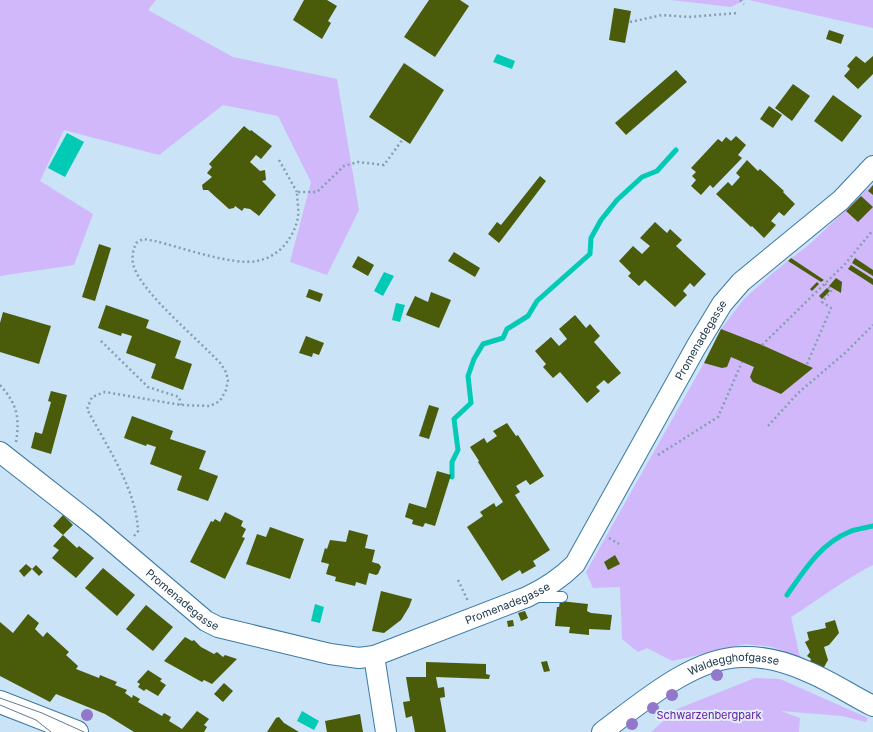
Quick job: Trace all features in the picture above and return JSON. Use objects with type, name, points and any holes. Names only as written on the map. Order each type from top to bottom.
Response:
[{"type":"main road","points":[[0,702],[52,726],[77,732]]},
{"type":"street","name":"Promenadegasse","points":[[6,456],[206,621],[218,627],[330,654],[359,658],[374,656],[527,597],[548,587],[575,564],[696,347],[722,304],[741,282],[841,200],[873,166]]},
{"type":"street","points":[[374,656],[386,732]]},
{"type":"street","name":"Waldegghofgasse","points":[[602,732],[683,675],[725,658],[741,657],[771,659],[808,672],[873,706]]},
{"type":"lane","points":[[527,597],[562,597]]},
{"type":"path","points":[[740,0],[744,4]]},
{"type":"path","points":[[630,22],[662,15],[689,17],[738,13]]},
{"type":"path","points":[[297,192],[317,192],[344,166],[358,162],[384,165],[403,139]]},
{"type":"path","points":[[122,551],[138,531],[138,517],[132,495],[87,409],[92,397],[104,392],[181,405],[210,406],[220,401],[226,390],[228,380],[226,372],[200,342],[153,297],[140,278],[134,267],[132,259],[136,243],[143,239],[155,240],[229,259],[256,261],[274,254],[290,239],[298,216],[297,192],[279,160]]},
{"type":"path","points":[[762,345],[845,264],[873,230]]},
{"type":"path","points":[[807,364],[831,308],[822,302],[832,290],[825,284]]},
{"type":"path","points":[[768,426],[798,393],[845,353],[873,325]]},
{"type":"path","points":[[101,341],[148,387],[179,397],[181,405]]},
{"type":"path","points":[[656,456],[718,417],[742,362]]},
{"type":"path","points":[[0,384],[11,397],[17,412],[18,428],[6,456]]},
{"type":"path","points":[[606,537],[619,544]]},
{"type":"path","points":[[458,580],[470,606]]},
{"type":"green space","points":[[0,0],[156,0],[148,10],[233,57],[337,79],[359,210],[327,275],[290,262],[311,182],[278,116],[223,105],[159,155],[64,130],[40,181],[93,214],[74,265],[0,276]]},
{"type":"green space","points":[[671,0],[745,0],[731,7]]},
{"type":"green space","points":[[749,0],[873,0],[873,28]]},
{"type":"green space","points":[[873,184],[873,565],[791,617],[800,657],[772,647],[746,644],[672,661],[647,648],[638,652],[622,639],[620,587],[593,588],[586,572],[704,363],[721,329],[744,299],[774,272],[811,243]]},
{"type":"green space","name":"Schwarzenbergpark","points":[[755,678],[780,679],[868,718],[866,722],[842,716],[781,711],[800,718],[799,732],[651,732],[677,709]]},
{"type":"shaded area","points":[[497,54],[515,61],[512,69],[493,62]]},
{"type":"shaded area","points":[[67,133],[84,142],[65,177],[48,168]]},
{"type":"shaded area","points":[[384,272],[394,276],[383,296],[374,291]]},
{"type":"shaded area","points":[[396,303],[405,305],[400,322],[392,320]]},
{"type":"shaded area","points":[[315,604],[324,607],[320,623],[311,621]]},
{"type":"shaded area","points":[[302,711],[319,721],[314,730],[297,721]]},
{"type":"building","points":[[304,0],[327,0],[337,6],[328,21],[331,23],[322,39],[293,20]]},
{"type":"building","points":[[429,0],[460,0],[469,6],[435,57],[404,37]]},
{"type":"building","points":[[614,8],[631,11],[625,43],[609,40]]},
{"type":"building","points":[[829,30],[844,35],[841,44],[826,39]]},
{"type":"building","points":[[856,56],[865,63],[873,56],[873,74],[858,89],[844,76],[850,69],[847,66]]},
{"type":"building","points":[[404,63],[444,90],[410,144],[369,117]]},
{"type":"building","points":[[676,70],[687,82],[626,135],[615,123]]},
{"type":"building","points":[[793,84],[810,96],[792,121],[775,108]]},
{"type":"building","points":[[833,95],[862,116],[842,142],[814,121]]},
{"type":"building","points":[[769,106],[782,115],[773,128],[760,119]]},
{"type":"building","points":[[244,126],[272,146],[261,159],[256,155],[250,162],[260,171],[265,170],[266,180],[262,181],[276,195],[259,216],[250,209],[244,208],[242,211],[235,206],[234,208],[229,209],[208,190],[203,190],[202,185],[212,177],[207,173],[212,167],[209,164]]},
{"type":"building","points":[[736,136],[746,145],[738,155],[742,158],[713,188],[710,185],[701,195],[691,186],[696,180],[692,176],[696,172],[691,168],[718,139],[722,142],[726,137],[731,141]]},
{"type":"building","points":[[747,160],[758,171],[760,169],[784,191],[783,192],[795,204],[784,216],[779,212],[771,221],[776,225],[764,238],[716,194],[728,182],[732,186],[740,177],[736,173]]},
{"type":"building","points":[[540,176],[546,181],[499,243],[488,234],[497,222],[501,225]]},
{"type":"building","points":[[873,185],[873,195],[868,191]]},
{"type":"building","points":[[861,196],[873,207],[858,222],[846,211]]},
{"type":"building","points":[[655,222],[667,233],[670,229],[682,240],[676,246],[706,274],[694,287],[690,283],[683,291],[687,295],[675,307],[645,280],[639,286],[628,276],[631,273],[619,261],[633,246],[642,254],[650,246],[640,238]]},
{"type":"building","points":[[99,244],[111,248],[95,301],[82,297]]},
{"type":"building","points":[[454,252],[480,268],[475,277],[448,261]]},
{"type":"building","points":[[358,256],[374,265],[368,276],[352,267]]},
{"type":"building","points":[[791,258],[824,280],[821,282],[788,261]]},
{"type":"building","points":[[855,258],[873,270],[873,276],[852,263]]},
{"type":"building","points":[[851,265],[873,279],[873,285],[848,269]]},
{"type":"building","points":[[836,278],[842,282],[841,293],[829,286]]},
{"type":"building","points":[[817,282],[819,284],[812,291],[810,289]]},
{"type":"building","points":[[827,288],[830,291],[822,299],[819,296]]},
{"type":"building","points":[[309,289],[323,294],[320,302],[306,297]]},
{"type":"building","points":[[431,292],[451,300],[439,328],[406,315],[415,296],[428,302]]},
{"type":"building","points":[[106,305],[149,320],[146,328],[181,341],[175,358],[192,364],[183,390],[151,378],[156,364],[126,353],[132,336],[122,333],[121,336],[98,328]]},
{"type":"building","points":[[3,312],[51,326],[39,364],[0,352],[0,323]]},
{"type":"building","points":[[575,315],[586,328],[590,324],[600,336],[594,342],[621,373],[608,384],[604,380],[596,387],[600,391],[587,403],[560,372],[553,378],[543,367],[546,364],[535,351],[551,337],[559,346],[567,339],[559,329]]},
{"type":"building","points":[[721,329],[762,345],[813,368],[781,394],[753,382],[750,377],[754,367],[731,357],[727,367],[722,368],[704,363]]},
{"type":"building","points":[[306,336],[324,343],[319,355],[313,353],[312,357],[299,353]]},
{"type":"building","points":[[51,391],[67,395],[51,454],[31,448],[35,432],[42,434],[51,402],[48,401]]},
{"type":"building","points":[[429,405],[439,408],[429,439],[419,436]]},
{"type":"building","points":[[132,416],[173,431],[170,439],[206,451],[199,469],[218,476],[208,501],[177,490],[182,476],[150,464],[156,447],[147,444],[146,446],[124,438]]},
{"type":"building","points":[[507,423],[516,436],[518,435],[544,476],[530,485],[526,480],[516,486],[520,492],[515,495],[550,550],[533,561],[536,566],[522,574],[520,570],[502,581],[467,527],[483,516],[480,512],[494,503],[496,507],[503,502],[470,447],[484,438],[487,443],[497,436],[493,431]]},
{"type":"building","points":[[437,471],[451,475],[435,526],[425,523],[423,527],[412,524],[413,520],[405,517],[409,503],[426,508]]},
{"type":"building","points":[[225,512],[243,521],[241,526],[246,529],[242,537],[245,538],[225,579],[190,562],[211,521],[213,522],[215,519],[220,522]]},
{"type":"building","points":[[63,515],[73,525],[63,535],[53,526]]},
{"type":"building","points":[[270,527],[304,539],[290,579],[246,564],[257,534],[266,537]]},
{"type":"building","points":[[349,530],[368,535],[365,548],[375,550],[372,562],[379,564],[381,567],[376,575],[369,573],[366,585],[356,582],[355,586],[335,581],[336,577],[326,574],[329,564],[321,562],[325,548],[327,549],[330,540],[346,542]]},
{"type":"building","points":[[63,535],[77,548],[79,546],[94,558],[76,578],[52,558],[59,550],[53,546]]},
{"type":"building","points":[[615,555],[620,564],[608,570],[604,562]]},
{"type":"building","points":[[26,564],[32,569],[24,577],[19,571]]},
{"type":"building","points":[[36,565],[43,572],[39,576],[32,569]]},
{"type":"building","points":[[103,568],[135,595],[117,616],[85,588]]},
{"type":"building","points":[[381,591],[412,599],[401,620],[384,633],[372,631]]},
{"type":"building","points":[[560,601],[588,604],[587,611],[591,613],[612,615],[610,630],[589,629],[589,635],[569,633],[570,627],[555,626],[557,607],[559,607]]},
{"type":"building","points":[[146,605],[173,627],[153,651],[126,629]]},
{"type":"building","points":[[525,611],[528,618],[521,621],[518,613]]},
{"type":"building","points":[[28,614],[39,623],[35,629],[43,637],[47,632],[69,652],[66,655],[78,666],[76,669],[99,678],[100,675],[117,682],[115,685],[127,690],[125,693],[132,698],[133,695],[140,699],[138,702],[162,716],[164,713],[171,717],[169,721],[182,729],[197,711],[209,719],[204,725],[207,727],[204,732],[134,732],[105,714],[56,694],[50,702],[0,676],[0,622],[13,633]]},
{"type":"building","points":[[513,620],[514,626],[508,627],[507,621]]},
{"type":"building","points":[[835,620],[839,633],[829,645],[824,647],[828,660],[823,669],[810,662],[811,659],[807,656],[810,652],[805,642],[809,640],[807,632],[826,628],[825,623]]},
{"type":"building","points":[[185,637],[192,641],[194,640],[201,647],[214,654],[217,652],[223,657],[225,655],[237,659],[212,684],[204,680],[202,682],[164,661]]},
{"type":"building","points":[[547,661],[550,671],[544,672],[541,662]]},
{"type":"building","points":[[426,662],[486,664],[486,674],[490,675],[489,679],[436,677],[438,688],[444,687],[445,697],[440,698],[446,732],[415,732],[412,716],[406,718],[403,702],[410,701],[406,677],[426,677]]},
{"type":"building","points":[[148,670],[162,679],[160,681],[166,685],[158,696],[146,689],[144,691],[138,687],[140,684],[137,682]]},
{"type":"building","points":[[224,683],[233,691],[223,702],[214,694]]},
{"type":"building","points":[[360,714],[363,732],[327,732],[325,721]]},
{"type":"building","points":[[279,717],[284,723],[299,732],[267,732],[276,718]]},
{"type":"waterway","points":[[452,477],[452,462],[458,450],[454,419],[471,403],[468,376],[474,359],[483,344],[503,338],[507,329],[528,316],[537,301],[590,254],[591,238],[601,220],[617,200],[642,177],[657,171],[676,150]]},
{"type":"waterway","points":[[787,595],[814,559],[829,544],[849,532],[873,526]]},
{"type":"tram line","points":[[0,698],[42,713],[84,732]]},
{"type":"tram line","points":[[0,705],[36,720],[51,732]]}]
